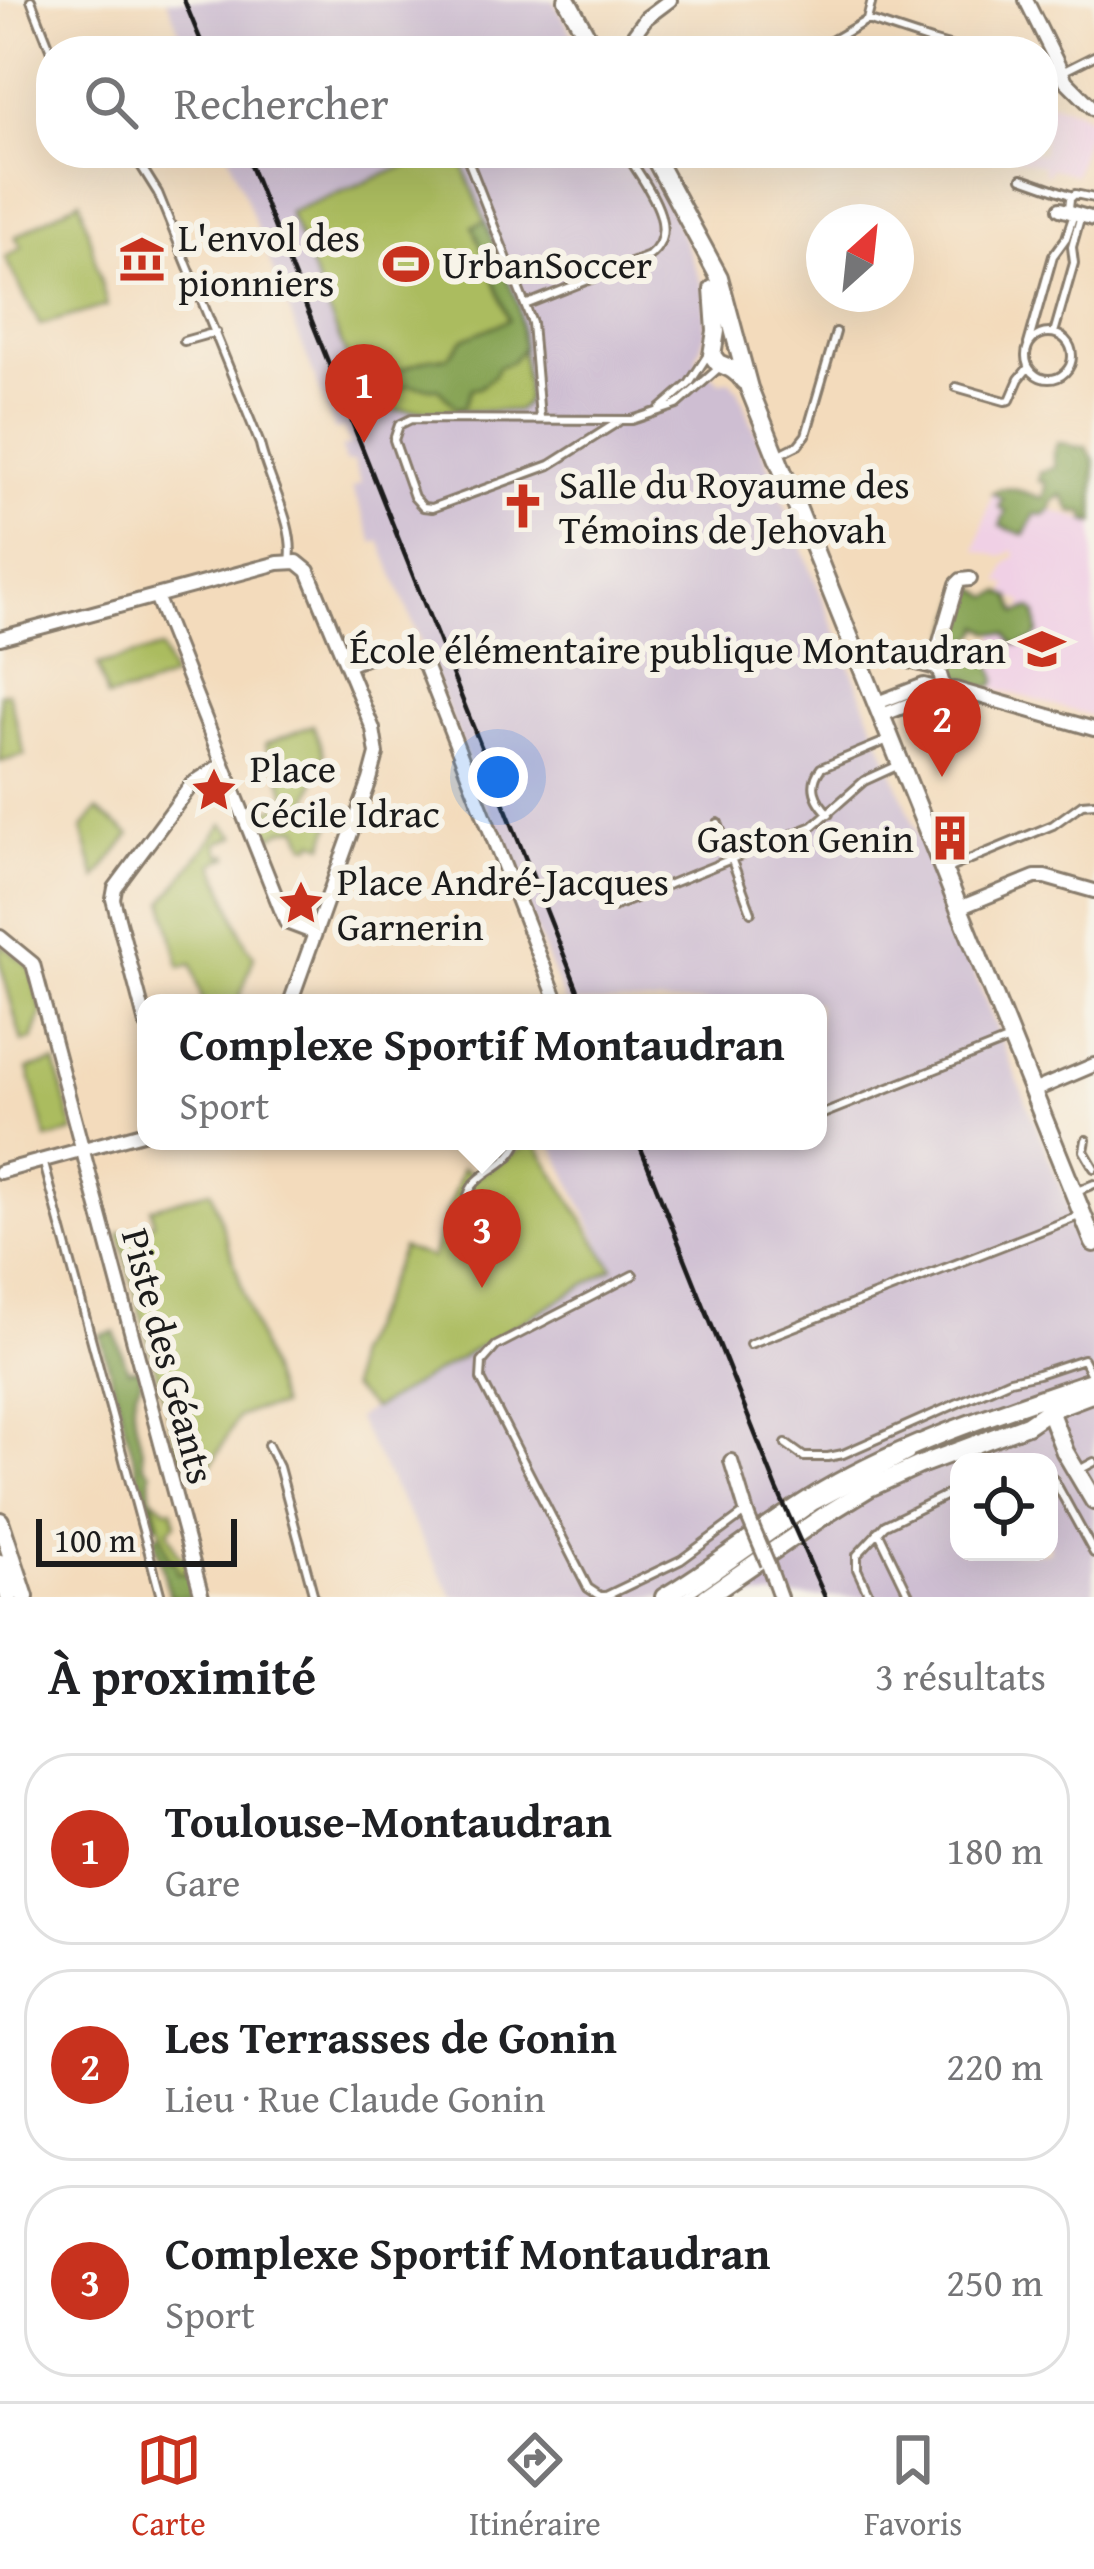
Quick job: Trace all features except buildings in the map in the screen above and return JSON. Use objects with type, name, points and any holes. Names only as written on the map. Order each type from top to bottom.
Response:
[{"type":"street","points":[[567,0],[587,36]]},
{"type":"street","points":[[633,36],[670,0]]},
{"type":"street","points":[[1026,0],[1043,36]]},
{"type":"street","points":[[1058,67],[1072,89],[1094,109]]},
{"type":"street","points":[[660,168],[718,277],[732,357]]},
{"type":"street","points":[[705,253],[716,311],[714,360],[732,357]]},
{"type":"street","points":[[713,346],[723,337],[749,388],[1094,1243]]},
{"type":"street","points":[[0,638],[290,561],[308,571],[374,729],[377,754],[293,994]]},
{"type":"street","points":[[945,690],[935,659],[957,584],[970,579]]},
{"type":"street","points":[[156,596],[286,922],[315,933]]},
{"type":"street","points":[[347,665],[396,649],[421,659],[554,994]]},
{"type":"street","points":[[880,709],[924,686],[971,692],[1094,729]]},
{"type":"street","points":[[138,994],[113,899],[115,888],[192,784],[221,765]]},
{"type":"street","points":[[959,908],[1035,877],[1094,891]]},
{"type":"street","name":"Piste des Géants","points":[[0,937],[33,964],[202,1597]]},
{"type":"street","points":[[1033,1091],[1094,1065]]},
{"type":"street","points":[[0,1172],[137,1134]]},
{"type":"street","points":[[664,1597],[811,1498],[859,1472],[906,1450],[1047,1404],[1093,1380]]},
{"type":"street","points":[[706,1597],[869,1489],[1033,1422],[1047,1404],[1094,1396]]},
{"type":"street","points":[[1047,1404],[1094,1501]]},
{"type":"street","points":[[731,1461],[780,1597]]},
{"type":"street","points":[[0,1521],[25,1597]]},
{"type":"street","points":[[0,1564],[9,1597]]},
{"type":"lane","points":[[27,0],[44,36]]},
{"type":"lane","points":[[840,36],[867,20],[872,0]]},
{"type":"lane","points":[[867,20],[916,36]]},
{"type":"lane","points":[[1061,73],[1094,56]]},
{"type":"lane","points":[[142,168],[158,193],[260,444],[288,526],[290,561]]},
{"type":"lane","points":[[471,168],[532,323],[540,418]]},
{"type":"lane","points":[[525,305],[649,256],[661,244],[662,216],[635,168]]},
{"type":"lane","points":[[1022,178],[1072,196],[1094,198]]},
{"type":"lane","points":[[1072,196],[1068,206],[1076,214]]},
{"type":"lane","points":[[1054,333],[1074,263],[1076,214]]},
{"type":"lane","points":[[956,387],[1010,400],[1028,368],[1027,349],[1053,256],[1076,214]]},
{"type":"lane","points":[[184,340],[216,332]]},
{"type":"lane","points":[[776,455],[798,445],[806,435],[836,332]]},
{"type":"lane","points":[[1027,349],[1037,336],[1054,333],[1064,338],[1072,352],[1061,377],[1044,379],[1028,368]]},
{"type":"lane","points":[[653,414],[689,384],[713,346]]},
{"type":"lane","points":[[618,422],[550,465],[432,508],[423,507],[414,497],[394,440],[404,421],[540,418],[618,422],[653,414],[677,405],[732,357]]},
{"type":"lane","points":[[856,650],[939,672]]},
{"type":"lane","points":[[829,814],[813,788],[821,768],[892,739]]},
{"type":"lane","points":[[613,907],[813,826],[851,790],[902,764]]},
{"type":"lane","points":[[944,870],[1053,825],[1082,804],[1094,803]]},
{"type":"lane","points":[[718,824],[751,912]]},
{"type":"lane","points":[[827,1112],[1012,1039]]},
{"type":"lane","points":[[1086,1140],[1082,1147],[1094,1168]]},
{"type":"lane","points":[[467,1215],[472,1185],[508,1160],[514,1150]]},
{"type":"lane","name":"Piste des Géants","points":[[43,1160],[161,1597]]},
{"type":"lane","points":[[1074,1193],[1094,1184]]},
{"type":"lane","points":[[749,1344],[1083,1215]]},
{"type":"lane","points":[[633,1275],[496,1346],[482,1361],[481,1378],[589,1588],[600,1596],[681,1560],[747,1515]]},
{"type":"lane","points":[[786,1444],[803,1457],[843,1454],[1010,1379],[1079,1359],[1086,1361],[1093,1380]]},
{"type":"lane","points":[[815,1506],[915,1454],[1030,1409],[1047,1404],[1072,1409],[1094,1396]]},
{"type":"lane","points":[[268,1445],[279,1468],[314,1597]]},
{"type":"lane","points":[[1076,1471],[1094,1462]]},
{"type":"lane","points":[[685,1597],[859,1472]]},
{"type":"lane","points":[[1058,1487],[1094,1553]]},
{"type":"lane","points":[[870,1597],[857,1570],[857,1556],[878,1531],[950,1494]]},
{"type":"lane","points":[[878,1531],[910,1597]]},
{"type":"shaded area","points":[[167,0],[553,0],[573,36],[181,36]]},
{"type":"shaded area","points":[[1058,105],[1091,120],[1075,175],[1051,168],[1058,168]]},
{"type":"shaded area","points":[[234,168],[647,168],[672,212],[706,293],[706,332],[696,359],[719,381],[730,380],[738,389],[1094,1269],[1094,1597],[453,1597],[356,1418],[612,1268],[555,1150],[827,1150],[827,994],[561,994],[380,541],[374,543],[352,488],[361,483],[353,461],[345,462],[341,448],[350,444],[343,428],[335,430]]},
{"type":"shaded area","points":[[992,493],[1094,523],[1094,717],[980,684],[1004,605],[1021,610],[1024,602],[1005,595],[1008,585],[1000,582],[1006,564],[1016,556],[1013,550],[1002,557],[976,550]]},
{"type":"green space","name":"UrbanSoccer","points":[[401,168],[464,168],[518,305],[524,405],[516,411],[368,410],[289,212]]},
{"type":"green space","points":[[80,200],[107,306],[40,325],[5,258],[22,247],[15,237]]},
{"type":"green space","points":[[485,222],[518,305],[523,348],[479,388],[471,389],[464,407],[456,407],[438,389],[407,385],[399,393],[390,392],[389,374],[430,358],[448,357],[463,339],[509,320],[473,226]]},
{"type":"green space","points":[[1059,442],[1086,446],[1094,461],[1094,523],[1086,521],[1085,513],[1072,512],[1062,495],[1044,515],[1035,514],[1025,535],[1000,526],[1006,511],[999,507],[1003,499],[992,493],[1010,489],[1043,498],[1046,489],[1045,482],[1039,481],[1040,473],[1056,466]]},
{"type":"green space","points":[[975,587],[990,597],[1001,592],[1011,597],[1017,613],[1031,608],[1036,613],[1038,634],[1033,640],[1018,645],[1007,634],[981,626],[969,641],[968,649],[988,655],[997,680],[985,688],[958,680],[943,660],[962,593]]},
{"type":"green space","points":[[161,648],[172,677],[107,698],[98,665]]},
{"type":"green space","points":[[8,692],[25,755],[0,762],[0,694]]},
{"type":"green space","points":[[313,725],[324,754],[307,804],[335,814],[324,845],[314,841],[311,846],[298,827],[270,838],[260,813],[288,802],[277,763],[273,764],[265,744]]},
{"type":"green space","points":[[97,810],[130,835],[96,879],[82,829]]},
{"type":"green space","points":[[223,824],[236,836],[217,843],[222,856],[229,857],[214,864],[254,956],[241,994],[200,994],[192,964],[180,967],[164,901]]},
{"type":"green space","points":[[0,943],[30,967],[42,1012],[32,1040],[22,1042],[0,962]]},
{"type":"green space","points":[[55,1062],[74,1132],[47,1139],[28,1069]]},
{"type":"green space","points":[[519,1150],[540,1150],[613,1268],[373,1409],[350,1388],[353,1354],[402,1248],[432,1258],[462,1168],[476,1176]]},
{"type":"green space","points":[[211,1190],[280,1407],[238,1417],[209,1469],[180,1461],[119,1233],[154,1223],[151,1208]]},
{"type":"green space","points":[[115,1332],[128,1370],[138,1368],[141,1381],[134,1412],[143,1464],[151,1472],[158,1524],[153,1527],[100,1335]]},
{"type":"green space","points":[[153,1498],[172,1509],[176,1523],[168,1530],[178,1554],[187,1559],[190,1573],[178,1573],[167,1555]]},
{"type":"green space","points":[[161,1533],[170,1561],[178,1573],[190,1573],[197,1597],[170,1597],[154,1537]]},
{"type":"railway","points":[[184,0],[199,36]]},
{"type":"railway","points":[[251,168],[579,994]]},
{"type":"railway","points":[[642,1150],[825,1597]]},
{"type":"place","name":"L'envol des pionniers","points":[[142,259]]},
{"type":"place","name":"UrbanSoccer","points":[[406,264]]},
{"type":"place","name":"Toulouse-Montaudran","points":[[364,443]]},
{"type":"place","name":"Salle du Royaume des Témoins de Jehovah","points":[[523,506]]},
{"type":"place","name":"École élémentaire publique Montaudran","points":[[1042,649]]},
{"type":"place","name":"Les Terrasses de Gonin","points":[[942,777]]},
{"type":"place","name":"Place Cécile Idrac","points":[[214,790]]},
{"type":"place","name":"Gaston Genin","points":[[950,838]]},
{"type":"place","name":"Place André-Jacques Garnerin","points":[[301,903]]},
{"type":"place","name":"Complexe Sportif Montaudran","points":[[482,1288]]}]
